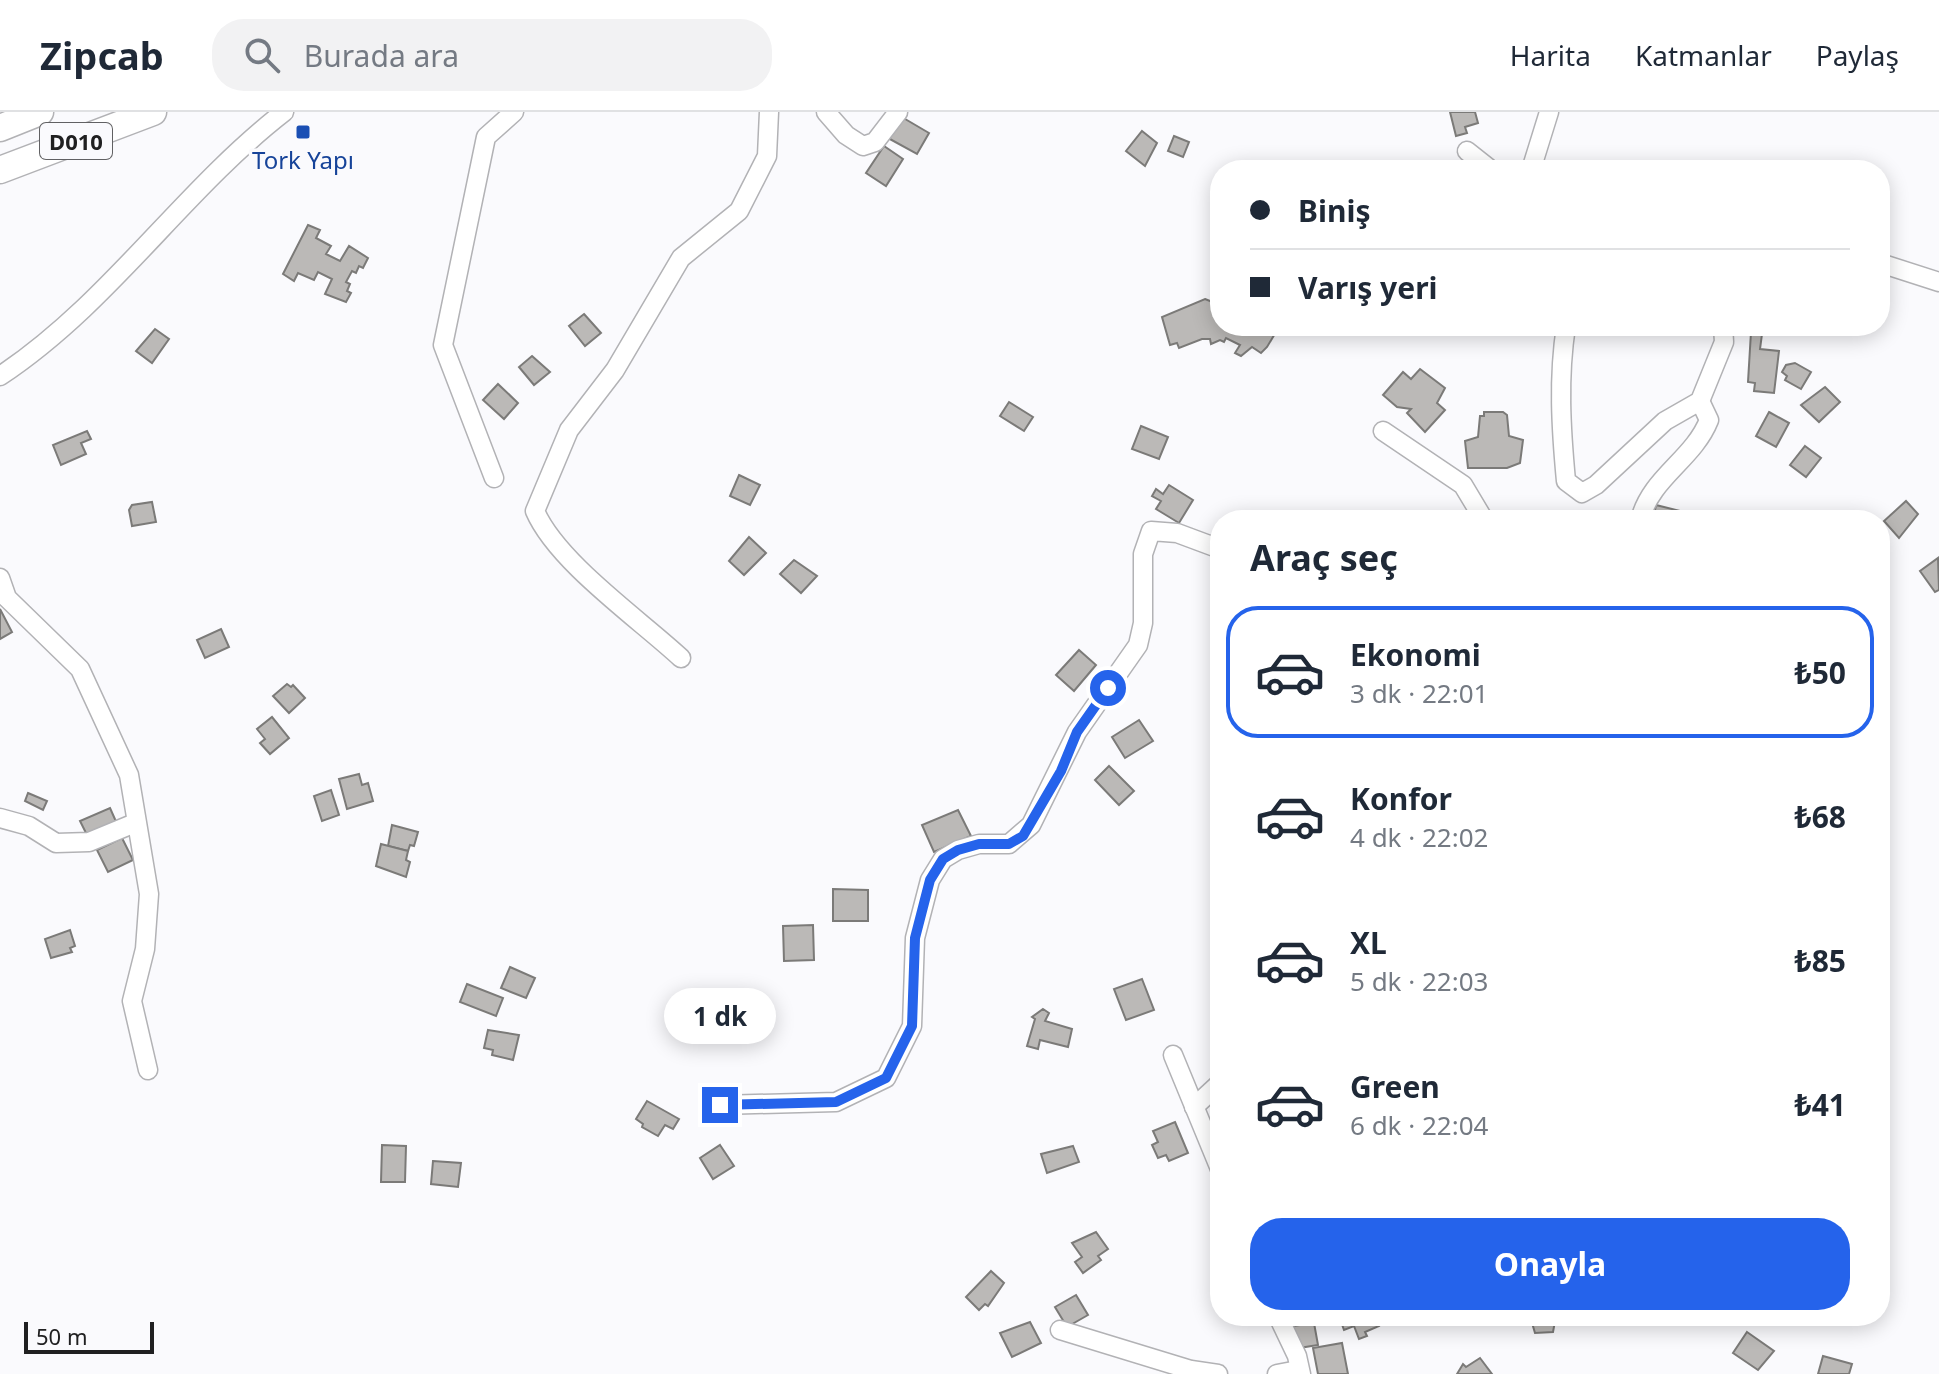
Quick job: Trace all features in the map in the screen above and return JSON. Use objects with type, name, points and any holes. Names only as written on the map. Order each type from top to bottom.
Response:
[{"type":"highway","name":"D010","points":[[0,128],[40,112]]},
{"type":"highway","name":"D010","points":[[0,170],[153,112]]},
{"type":"street","points":[[0,376],[97,298],[246,141],[284,112]]},
{"type":"street","points":[[494,478],[443,345],[486,137],[514,112]]},
{"type":"street","points":[[681,658],[594,583],[541,525],[535,511],[569,430],[615,370],[681,258],[739,211],[767,156],[769,112]]},
{"type":"street","points":[[826,112],[846,135],[863,146],[875,142],[898,112]]},
{"type":"street","points":[[1534,160],[1549,112]]},
{"type":"street","points":[[1467,151],[1478,160]]},
{"type":"street","points":[[1890,266],[1939,282]]},
{"type":"street","points":[[1564,336],[1560,364],[1560,411],[1566,481],[1582,493],[1596,485],[1665,421],[1700,401],[1724,342],[1724,336]]},
{"type":"street","points":[[1643,510],[1646,497],[1702,437],[1709,420],[1700,401]]},
{"type":"street","points":[[1383,431],[1463,485],[1478,510]]},
{"type":"street","points":[[720,1105],[836,1102],[886,1078],[912,1026],[915,938],[930,880],[943,859],[979,844],[1009,844],[1031,825],[1077,732],[1138,645],[1143,623],[1143,554],[1151,531],[1177,533],[1210,545]]},
{"type":"street","points":[[0,578],[7,598],[80,669],[129,775],[149,894],[145,949],[132,1001],[148,1070]]},
{"type":"street","points":[[0,818],[29,826],[56,843],[89,842],[135,823]]},
{"type":"street","points":[[1173,1055],[1210,1145]]},
{"type":"street","points":[[1194,1107],[1210,1092]]},
{"type":"street","points":[[1277,1374],[1300,1372],[1297,1356],[1283,1326]]},
{"type":"street","points":[[1060,1330],[1191,1370],[1218,1374]]},
{"type":"building","points":[[1450,112],[1475,112],[1478,123],[1465,127],[1467,133],[1456,136]]},
{"type":"building","points":[[900,116],[929,133],[917,154],[888,138]]},
{"type":"building","points":[[1142,131],[1157,143],[1145,166],[1126,151]]},
{"type":"building","points":[[1174,136],[1189,142],[1183,157],[1168,151]]},
{"type":"building","points":[[884,146],[903,159],[886,186],[866,173]]},
{"type":"building","points":[[308,225],[320,230],[316,238],[331,246],[326,254],[340,261],[349,246],[368,258],[363,268],[359,266],[356,273],[352,271],[346,282],[350,284],[347,291],[351,293],[346,302],[325,294],[332,279],[318,272],[314,280],[298,273],[294,281],[283,274]]},
{"type":"building","points":[[1205,299],[1210,301],[1210,336],[1274,336],[1261,353],[1252,347],[1241,356],[1235,353],[1240,345],[1226,338],[1224,342],[1220,340],[1211,344],[1210,339],[1202,339],[1179,348],[1177,343],[1170,345],[1162,317]]},
{"type":"building","points":[[584,314],[601,333],[585,346],[569,326]]},
{"type":"building","points":[[155,329],[169,339],[152,363],[136,351]]},
{"type":"building","points":[[1751,336],[1762,336],[1760,349],[1779,351],[1774,393],[1754,391],[1755,383],[1748,382]]},
{"type":"building","points":[[532,356],[550,372],[534,385],[519,367]]},
{"type":"building","points":[[1795,363],[1811,372],[1801,389],[1785,380],[1787,376],[1782,372],[1786,365]]},
{"type":"building","points":[[1420,369],[1445,388],[1437,403],[1445,410],[1425,432],[1407,413],[1411,409],[1397,407],[1383,395],[1403,372],[1411,379]]},
{"type":"building","points":[[498,384],[518,403],[504,419],[483,400]]},
{"type":"building","points":[[1825,387],[1840,402],[1819,422],[1801,405]]},
{"type":"building","points":[[1009,402],[1033,417],[1024,431],[1000,416]]},
{"type":"building","points":[[1484,412],[1503,412],[1507,415],[1509,436],[1523,440],[1520,463],[1507,468],[1468,468],[1465,441],[1478,437],[1480,416],[1484,416]]},
{"type":"building","points":[[1769,412],[1789,423],[1776,447],[1756,436]]},
{"type":"building","points":[[1141,426],[1168,437],[1159,459],[1132,449]]},
{"type":"building","points":[[87,431],[91,439],[81,443],[86,454],[61,465],[53,445]]},
{"type":"building","points":[[1805,446],[1821,458],[1806,477],[1790,465]]},
{"type":"building","points":[[739,475],[760,485],[750,505],[730,496]]},
{"type":"building","points":[[1169,485],[1193,500],[1179,523],[1156,509],[1161,501],[1152,496],[1156,489],[1163,494]]},
{"type":"building","points":[[1906,501],[1918,514],[1899,538],[1890,528],[1890,516]]},
{"type":"building","points":[[152,502],[156,522],[132,526],[129,510],[132,505]]},
{"type":"building","points":[[1656,505],[1676,510],[1655,510]]},
{"type":"building","points":[[749,537],[766,553],[744,575],[729,561]]},
{"type":"building","points":[[1938,558],[1939,590],[1935,592],[1920,571]]},
{"type":"building","points":[[794,560],[817,576],[801,593],[780,574]]},
{"type":"building","points":[[0,609],[12,632],[0,639]]},
{"type":"building","points":[[221,629],[229,647],[205,658],[197,640]]},
{"type":"building","points":[[1079,650],[1096,665],[1074,691],[1056,675]]},
{"type":"building","points":[[287,684],[293,685],[305,698],[289,713],[273,696]]},
{"type":"building","points":[[272,717],[289,738],[270,754],[260,743],[265,739],[257,729]]},
{"type":"building","points":[[1139,720],[1153,741],[1125,758],[1112,737]]},
{"type":"building","points":[[1109,766],[1134,791],[1119,805],[1095,780]]},
{"type":"building","points":[[359,774],[362,785],[368,783],[373,801],[347,809],[339,779]]},
{"type":"building","points":[[331,790],[339,815],[322,821],[314,796]]},
{"type":"building","points":[[28,793],[47,801],[43,810],[25,801]]},
{"type":"building","points":[[110,808],[118,826],[89,839],[80,821]]},
{"type":"building","points":[[958,810],[971,836],[934,852],[922,825]]},
{"type":"building","points":[[392,825],[418,832],[414,846],[410,845],[408,851],[388,846]]},
{"type":"building","points":[[122,838],[133,860],[108,872],[97,850]]},
{"type":"building","points":[[381,844],[408,851],[406,860],[410,862],[406,877],[376,866]]},
{"type":"building","points":[[833,889],[868,890],[868,921],[833,921]]},
{"type":"building","points":[[813,925],[814,960],[784,961],[783,926]]},
{"type":"building","points":[[70,930],[75,946],[70,948],[72,952],[51,958],[45,939]]},
{"type":"building","points":[[510,967],[535,978],[526,998],[501,988]]},
{"type":"building","points":[[1142,979],[1154,1010],[1126,1020],[1114,989]]},
{"type":"building","points":[[467,984],[503,998],[496,1016],[460,1002]]},
{"type":"building","points":[[1043,1009],[1049,1013],[1045,1021],[1072,1029],[1068,1047],[1040,1040],[1038,1049],[1027,1046],[1035,1019],[1032,1017]]},
{"type":"building","points":[[488,1030],[519,1035],[513,1060],[492,1055],[493,1050],[484,1048]]},
{"type":"building","points":[[647,1101],[679,1119],[673,1129],[665,1125],[658,1136],[642,1127],[643,1124],[636,1119]]},
{"type":"building","points":[[1175,1122],[1188,1153],[1169,1161],[1166,1155],[1158,1158],[1152,1145],[1158,1142],[1153,1131]]},
{"type":"building","points":[[382,1145],[406,1146],[405,1182],[381,1182]]},
{"type":"building","points":[[720,1145],[734,1166],[713,1179],[700,1158]]},
{"type":"building","points":[[1073,1146],[1079,1162],[1047,1173],[1041,1154]]},
{"type":"building","points":[[433,1161],[461,1163],[458,1187],[431,1184]]},
{"type":"building","points":[[1096,1232],[1108,1249],[1098,1256],[1101,1260],[1083,1273],[1075,1262],[1082,1257],[1072,1243]]},
{"type":"building","points":[[991,1271],[1004,1283],[988,1306],[985,1304],[979,1310],[966,1297]]},
{"type":"building","points":[[1076,1295],[1088,1315],[1067,1327],[1055,1307]]},
{"type":"building","points":[[1030,1322],[1041,1343],[1012,1357],[1000,1333]]},
{"type":"building","points":[[1293,1326],[1315,1326],[1318,1345],[1299,1348]]},
{"type":"building","points":[[1354,1326],[1379,1326],[1365,1332],[1367,1336],[1359,1339]]},
{"type":"building","points":[[1533,1326],[1554,1326],[1553,1332],[1535,1333]]},
{"type":"building","points":[[1747,1332],[1774,1351],[1758,1370],[1733,1353]]},
{"type":"building","points":[[1342,1343],[1348,1374],[1318,1374],[1313,1348]]},
{"type":"building","points":[[1823,1356],[1852,1364],[1849,1374],[1818,1374]]},
{"type":"building","points":[[1480,1358],[1492,1374],[1457,1374],[1463,1364],[1466,1367]]},
{"type":"place","name":"Tork Yapı","points":[[303,132]]},
{"type":"route","points":[[720,1105],[836,1102],[886,1078],[912,1026],[915,938],[930,880],[943,859],[958,850],[979,844],[1009,844],[1023,836],[1061,771],[1077,732],[1108,688]]}]
